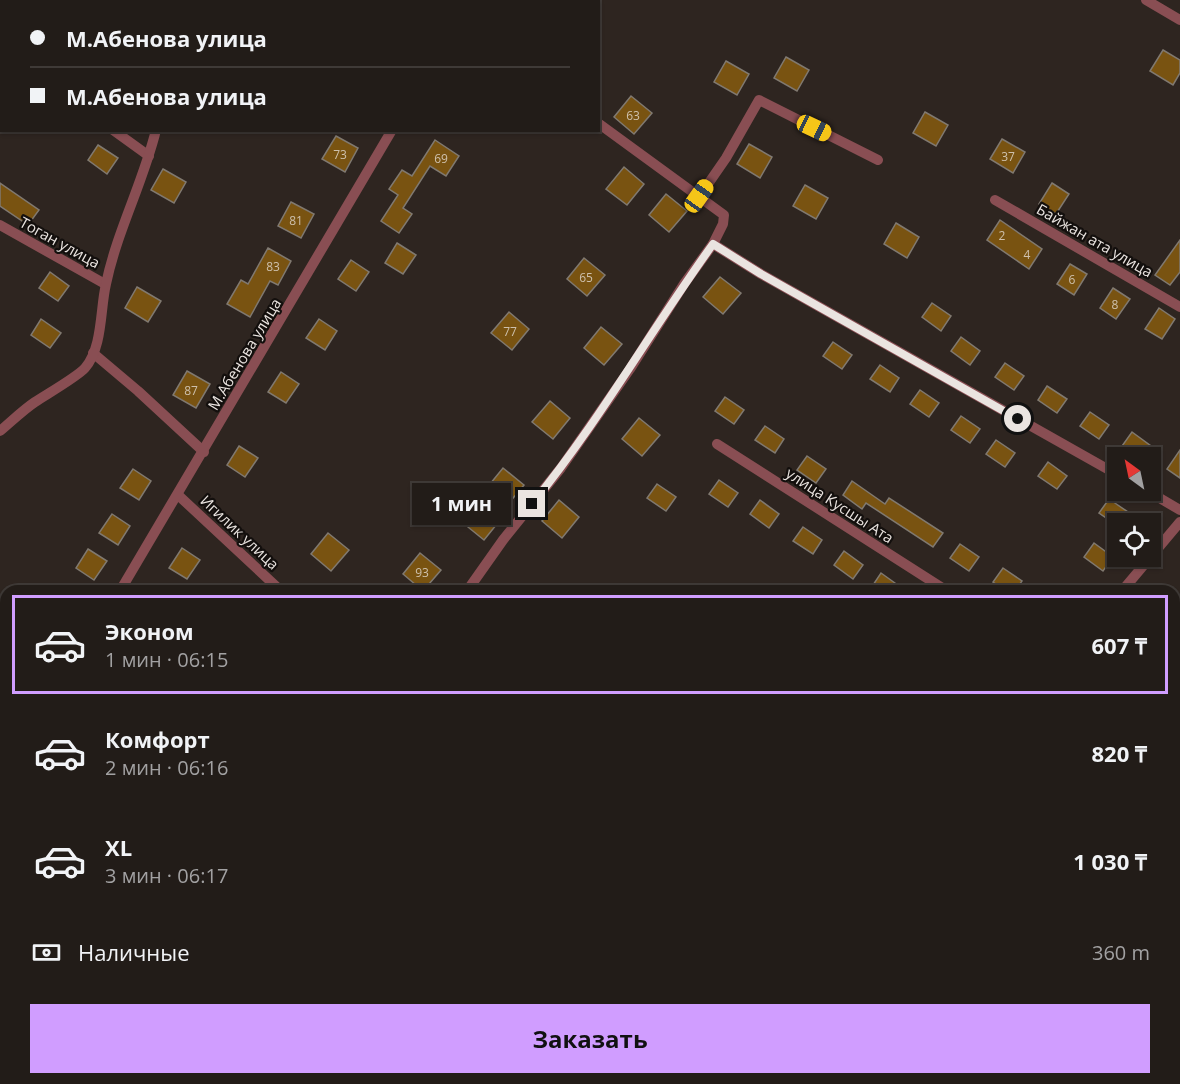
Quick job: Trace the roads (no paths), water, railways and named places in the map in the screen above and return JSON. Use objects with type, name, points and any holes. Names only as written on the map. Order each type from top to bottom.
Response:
[{"type":"street","points":[[1146,0],[1180,20]]},
{"type":"street","points":[[699,196],[726,158],[759,100],[878,160]]},
{"type":"street","points":[[471,585],[503,540],[561,468],[713,244],[723,224],[724,215],[600,124]]},
{"type":"street","points":[[116,132],[149,156]]},
{"type":"street","points":[[0,431],[33,404],[85,368],[93,353],[101,324],[105,284],[155,132]]},
{"type":"street","name":"М.Абенова улица","points":[[124,585],[391,132]]},
{"type":"street","name":"Байжан ата улица","points":[[994,200],[1180,307]]},
{"type":"street","name":"Тоган улица","points":[[0,225],[105,284]]},
{"type":"street","points":[[713,244],[761,274],[1107,469]]},
{"type":"street","points":[[93,353],[204,452]]},
{"type":"street","name":"улица Кусшы Ата","points":[[717,444],[938,585]]},
{"type":"street","name":"Игилик улица","points":[[178,495],[275,585]]},
{"type":"street","points":[[1161,499],[1180,510]]},
{"type":"street","points":[[1127,585],[1180,522]]}]
